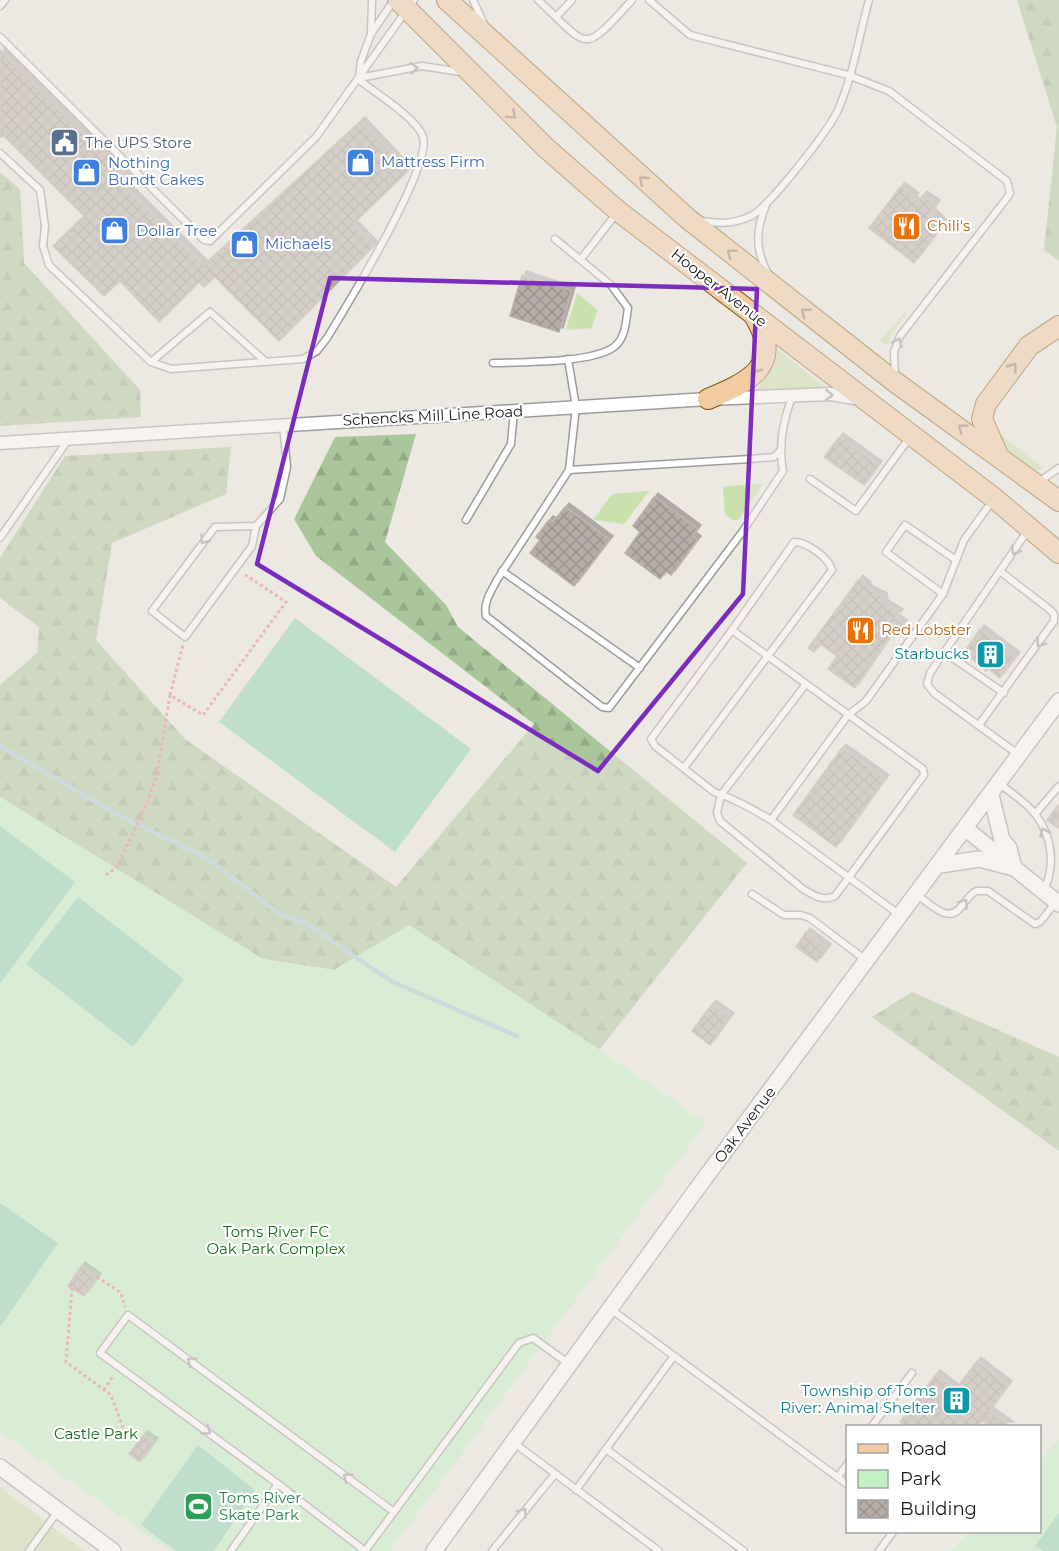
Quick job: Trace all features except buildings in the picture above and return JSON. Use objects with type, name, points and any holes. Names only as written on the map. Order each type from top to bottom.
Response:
[{"type":"main road","points":[[447,0],[497,48],[687,218],[895,382],[1059,501]]},
{"type":"main road","name":"Hooper Avenue","points":[[403,2],[470,74],[546,148],[618,211],[912,434],[994,498],[1059,553]]},
{"type":"main road","points":[[708,399],[744,383],[757,372],[765,355],[766,344],[764,333],[755,316]]},
{"type":"main road","points":[[998,455],[982,419],[986,404],[1029,346],[1059,326]]},
{"type":"street","name":"Schencks Mill Line Road","points":[[0,444],[708,399],[831,394],[865,399]]},
{"type":"street","name":"Oak Avenue","points":[[434,1551],[612,1310],[699,1186],[1059,701]]},
{"type":"street","points":[[995,789],[1002,840],[1009,848],[1014,868]]},
{"type":"street","points":[[966,829],[1053,899]]},
{"type":"street","points":[[939,865],[979,859],[995,865],[1014,868]]},
{"type":"street","points":[[0,1467],[113,1551]]},
{"type":"lane","points":[[0,6],[5,0]]},
{"type":"lane","points":[[358,79],[361,61],[371,34],[372,0]]},
{"type":"lane","points":[[473,0],[497,48]]},
{"type":"lane","points":[[538,0],[578,39],[588,41],[599,36],[632,0]]},
{"type":"lane","points":[[556,17],[572,0]]},
{"type":"lane","points":[[649,0],[690,35],[848,75],[889,91],[1002,177],[1009,187],[1007,198],[900,336],[894,352],[895,382]]},
{"type":"lane","points":[[687,218],[729,224],[753,215],[766,204],[838,111],[869,0]]},
{"type":"lane","points":[[371,34],[403,2]]},
{"type":"lane","points":[[0,36],[204,240],[210,242],[316,137],[358,79],[403,2]]},
{"type":"lane","points":[[358,79],[422,66],[470,74]]},
{"type":"lane","points":[[0,153],[40,190],[45,226],[43,246],[49,265],[151,362],[171,369],[303,359],[322,345],[377,256],[422,157],[423,138],[417,126],[358,79]]},
{"type":"lane","points":[[766,204],[759,223],[758,246],[762,263],[776,289]]},
{"type":"lane","points":[[581,259],[618,211]]},
{"type":"lane","points":[[494,363],[568,359],[601,353],[616,346],[624,331],[628,308],[611,285],[555,240]]},
{"type":"lane","points":[[151,362],[210,312],[265,362]]},
{"type":"lane","points":[[568,359],[576,407],[569,470],[502,571],[484,608],[486,616],[602,706],[609,708],[743,531],[783,471],[779,452],[784,418],[792,397]]},
{"type":"lane","points":[[466,520],[511,444],[514,411]]},
{"type":"lane","points":[[256,526],[215,527],[152,611],[185,637],[252,546],[256,526],[280,499],[286,484],[287,467],[283,425]]},
{"type":"lane","points":[[810,479],[856,512],[912,434]]},
{"type":"lane","points":[[0,538],[68,439]]},
{"type":"lane","points":[[569,470],[774,457],[779,452]]},
{"type":"lane","points":[[1036,484],[1059,468]]},
{"type":"lane","points":[[771,820],[848,715],[866,701],[943,594],[956,560],[979,515],[994,498]]},
{"type":"lane","points":[[943,594],[886,552],[905,525],[956,560]]},
{"type":"lane","points":[[1020,755],[934,693],[927,684],[930,673],[1001,572],[1028,529]]},
{"type":"lane","points":[[684,768],[832,570],[830,562],[802,542],[794,542],[651,739],[655,746],[684,768],[721,795],[737,800],[771,820],[901,916]]},
{"type":"lane","points":[[502,571],[640,668]]},
{"type":"lane","points":[[980,725],[1051,628],[1054,614],[1001,572]]},
{"type":"lane","points":[[732,630],[923,769],[924,775],[849,878],[830,899],[816,897],[803,889],[720,821],[717,813],[721,795],[806,684]]},
{"type":"lane","points":[[944,652],[1004,693]]},
{"type":"lane","points":[[1035,814],[1059,786]]},
{"type":"lane","points":[[917,895],[945,914],[951,915],[958,911],[976,891],[988,891],[1035,924],[1040,922],[1053,899],[1048,838],[1035,814],[995,789]]},
{"type":"lane","points":[[752,894],[779,914],[810,918],[867,961]]},
{"type":"lane","points":[[612,1310],[846,1484]]},
{"type":"lane","points":[[394,1512],[128,1315],[100,1353],[365,1551],[394,1512],[519,1343],[533,1338],[571,1365]]},
{"type":"lane","points":[[576,1490],[674,1356]]},
{"type":"lane","points":[[873,1425],[912,1373]]},
{"type":"lane","points":[[513,1443],[659,1551]]},
{"type":"lane","points":[[606,1449],[744,1551]]},
{"type":"lane","points":[[838,1478],[846,1466]]},
{"type":"lane","points":[[492,1551],[555,1474]]},
{"type":"lane","points":[[231,1551],[278,1484]]},
{"type":"lane","points":[[29,1551],[58,1511]]},
{"type":"lane","points":[[879,1551],[892,1533]]},
{"type":"path","points":[[171,695],[203,715],[286,602],[236,568]]},
{"type":"path","points":[[106,875],[117,867],[147,803],[157,774],[171,695],[185,637]]},
{"type":"path","points":[[97,1277],[121,1293],[128,1315]]},
{"type":"path","points":[[72,1288],[66,1362],[111,1395],[126,1436]]},
{"type":"path","points":[[104,1390],[120,1367]]},
{"type":"highlighted area","points":[[330,278],[757,289],[743,594],[598,771],[257,564]]},
{"type":"green space","points":[[1017,0],[1059,0],[1059,261],[1044,250],[1057,127]]},
{"type":"green space","points":[[0,172],[20,189],[24,263],[140,390],[141,417],[0,426]]},
{"type":"green space","points":[[577,293],[597,310],[592,328],[566,330]]},
{"type":"green space","points":[[904,313],[907,313],[892,332],[887,345],[880,341]]},
{"type":"green space","points":[[777,349],[823,385],[822,388],[756,392],[755,390],[770,371]]},
{"type":"green space","points":[[992,429],[1043,469],[1034,470],[1003,446]]},
{"type":"green space","points":[[416,434],[385,542],[446,605],[458,627],[747,863],[599,1050],[409,926],[334,970],[263,959],[0,797],[0,685],[37,653],[39,627],[0,598],[0,558],[65,456],[231,447],[226,494],[112,543],[96,640],[185,739],[396,887],[534,724],[316,556],[294,519],[335,437]]},
{"type":"green space","points":[[764,483],[738,520],[725,515],[723,487]]},
{"type":"green space","points":[[649,491],[624,524],[593,520],[612,494]]},
{"type":"green space","points":[[295,618],[471,749],[395,852],[219,722]]},
{"type":"green space","name":"Toms River FC Oak Park Complex","points":[[0,797],[263,959],[334,970],[409,925],[590,1043],[706,1123],[390,1551],[170,1551],[0,1432]]},
{"type":"green space","points":[[0,826],[75,882],[0,984]]},
{"type":"green space","points":[[78,897],[184,979],[133,1047],[26,964]]},
{"type":"green space","points":[[912,992],[1059,1057],[1059,1151],[872,1017]]},
{"type":"green space","points":[[0,1203],[58,1243],[0,1327]]},
{"type":"green space","points":[[1059,1440],[1059,1551],[950,1551],[968,1533],[1041,1533],[1041,1459]]},
{"type":"green space","name":"Toms River Skate Park","points":[[198,1445],[255,1490],[214,1551],[176,1551],[141,1525]]},
{"type":"green space","points":[[0,1487],[84,1551],[0,1551]]},
{"type":"green space","points":[[1059,1513],[1059,1551],[1043,1551],[1035,1546]]},
{"type":"waterway","points":[[0,746],[120,816],[205,857],[281,915],[305,923],[391,981],[517,1036]]},
{"type":"place","name":"The UPS Store","points":[[64,143]]},
{"type":"place","name":"Mattress Firm","points":[[360,162]]},
{"type":"place","name":"Nothing Bundt Cakes","points":[[87,172]]},
{"type":"place","name":"Chili's","points":[[906,226]]},
{"type":"place","name":"Dollar Tree","points":[[115,231]]},
{"type":"place","name":"Michaels","points":[[244,244]]},
{"type":"place","name":"Red Lobster","points":[[860,630]]},
{"type":"place","name":"Starbucks","points":[[990,654]]},
{"type":"place","name":"Township of Toms River: Animal Shelter","points":[[957,1400]]},
{"type":"place","name":"Toms River Skate Park","points":[[198,1507]]},
{"type":"park label","name":"Castle Park","points":[[96,1434]]}]
